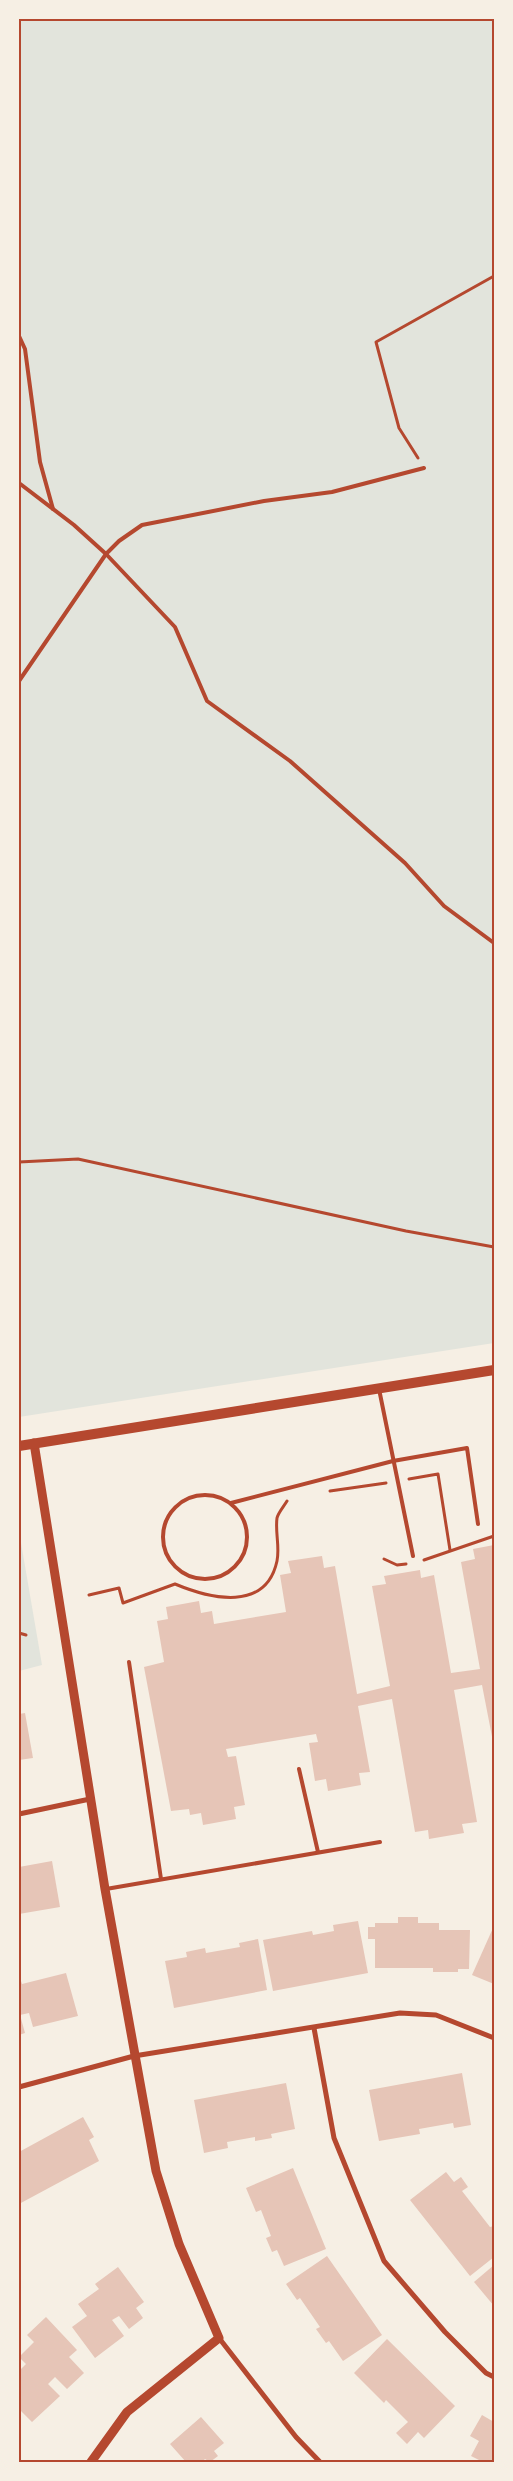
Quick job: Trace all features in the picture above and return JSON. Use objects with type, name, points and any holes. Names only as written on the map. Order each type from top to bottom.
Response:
[{"type":"main road","points":[[19,1446],[34,1442],[494,1370]]},
{"type":"street","points":[[34,1442],[105,1889],[156,2171],[179,2244],[220,2338],[296,2437],[320,2462]]},
{"type":"street","points":[[19,1814],[90,1799]]},
{"type":"street","points":[[19,2087],[134,2056],[400,2013],[436,2015],[494,2038]]},
{"type":"street","points":[[314,2028],[334,2138],[384,2260],[445,2332],[486,2373],[494,2377]]},
{"type":"street","points":[[91,2462],[127,2412],[220,2338]]},
{"type":"lane","points":[[19,336],[25,349],[40,462],[54,509]]},
{"type":"lane","points":[[19,681],[106,554],[119,541],[142,525],[264,501],[332,492],[424,468]]},
{"type":"lane","points":[[19,483],[54,509],[106,554],[175,627],[208,701],[290,761],[405,863],[444,906],[494,943]]},
{"type":"lane","points":[[379,1388],[413,1556]]},
{"type":"lane","points":[[231,1503],[241,1514],[246,1527],[248,1541],[240,1560],[224,1574],[211,1579],[197,1578],[183,1573],[173,1564],[166,1552],[163,1539],[164,1525],[170,1513],[180,1503],[199,1495],[219,1497],[231,1503],[393,1461],[467,1448],[478,1524]]},
{"type":"lane","points":[[129,1662],[161,1879]]},
{"type":"lane","points":[[299,1769],[318,1852]]},
{"type":"lane","points":[[105,1889],[380,1842]]},
{"type":"path","points":[[424,468],[399,428],[376,342],[494,276]]},
{"type":"path","points":[[19,1162],[78,1159],[406,1231],[494,1247]]},
{"type":"path","points":[[328,1492],[438,1474],[450,1550]]},
{"type":"path","points":[[89,1595],[119,1588],[123,1603],[175,1584],[196,1593],[221,1598],[247,1597],[271,1580],[278,1559],[277,1516],[289,1498]]},
{"type":"path","points":[[384,1560],[397,1565],[423,1560],[494,1536]]},
{"type":"path","points":[[19,1633],[26,1635]]},
{"type":"shaded area","points":[[19,19],[494,19],[494,1343],[19,1417]]},
{"type":"shaded area","points":[[19,1531],[42,1665],[19,1671]]},
{"type":"building","points":[[494,1545],[494,1747],[482,1685],[454,1690],[477,1822],[462,1824],[464,1833],[429,1839],[428,1830],[415,1832],[392,1699],[358,1706],[370,1772],[359,1773],[361,1785],[328,1791],[326,1779],[315,1781],[309,1743],[318,1742],[316,1734],[226,1749],[228,1757],[236,1756],[245,1805],[234,1807],[236,1819],[203,1825],[201,1813],[190,1815],[189,1809],[171,1811],[144,1667],[164,1662],[157,1621],[168,1619],[166,1607],[199,1601],[201,1613],[212,1611],[214,1624],[286,1612],[280,1575],[291,1573],[288,1561],[322,1556],[324,1568],[335,1566],[357,1694],[390,1686],[372,1586],[386,1584],[384,1576],[420,1570],[421,1578],[434,1575],[451,1673],[480,1669],[461,1562],[475,1559],[473,1549]]},
{"type":"building","points":[[25,1713],[33,1758],[19,1760],[19,1714]]},
{"type":"building","points":[[52,1861],[60,1907],[19,1914],[19,1867]]},
{"type":"building","points":[[398,1917],[418,1917],[418,1923],[439,1923],[439,1930],[470,1930],[469,1969],[458,1969],[458,1972],[433,1972],[433,1968],[375,1968],[375,1939],[368,1939],[368,1927],[375,1927],[375,1923],[398,1923]]},
{"type":"building","points":[[358,1921],[368,1973],[273,1991],[263,1940],[312,1931],[313,1935],[334,1931],[333,1925]]},
{"type":"building","points":[[494,1929],[494,1984],[472,1975]]},
{"type":"building","points":[[258,1939],[267,1990],[174,2008],[165,1961],[187,1957],[186,1952],[205,1948],[206,1953],[240,1947],[239,1943]]},
{"type":"building","points":[[66,1973],[78,2016],[33,2027],[29,2013],[20,2015],[25,2033],[19,2035],[19,1982],[21,1981],[22,1984]]},
{"type":"building","points":[[462,2073],[471,2125],[454,2128],[453,2123],[419,2129],[420,2134],[379,2141],[369,2090]]},
{"type":"building","points":[[286,2083],[295,2129],[271,2134],[272,2138],[255,2141],[255,2137],[227,2142],[228,2148],[204,2153],[194,2100]]},
{"type":"building","points":[[83,2117],[94,2137],[89,2140],[99,2161],[19,2204],[19,2152]]},
{"type":"building","points":[[293,2168],[326,2249],[284,2266],[277,2250],[272,2252],[266,2238],[271,2236],[261,2210],[256,2212],[246,2188]]},
{"type":"building","points":[[446,2172],[454,2182],[461,2177],[468,2187],[462,2191],[490,2227],[494,2226],[494,2257],[470,2276],[410,2200]]},
{"type":"building","points":[[327,2256],[382,2335],[343,2361],[329,2341],[326,2343],[316,2329],[320,2327],[300,2298],[297,2300],[286,2284]]},
{"type":"building","points":[[494,2265],[494,2306],[474,2282]]},
{"type":"building","points":[[118,2267],[144,2302],[136,2308],[143,2318],[129,2329],[119,2316],[112,2320],[124,2336],[95,2358],[72,2327],[87,2316],[78,2304],[99,2289],[95,2284]]},
{"type":"building","points":[[46,2317],[77,2350],[69,2357],[84,2373],[67,2389],[55,2377],[48,2384],[60,2396],[32,2422],[21,2411],[19,2414],[19,2371],[26,2364],[19,2357],[34,2342],[27,2335]]},
{"type":"building","points":[[387,2339],[455,2406],[424,2438],[418,2432],[407,2444],[396,2433],[408,2422],[386,2400],[384,2403],[354,2373]]},
{"type":"building","points":[[482,2415],[494,2422],[494,2462],[478,2462],[479,2460],[471,2456],[479,2441],[470,2436]]},
{"type":"building","points":[[201,2417],[224,2443],[214,2451],[218,2456],[210,2462],[205,2459],[202,2462],[186,2462],[170,2444]]}]
